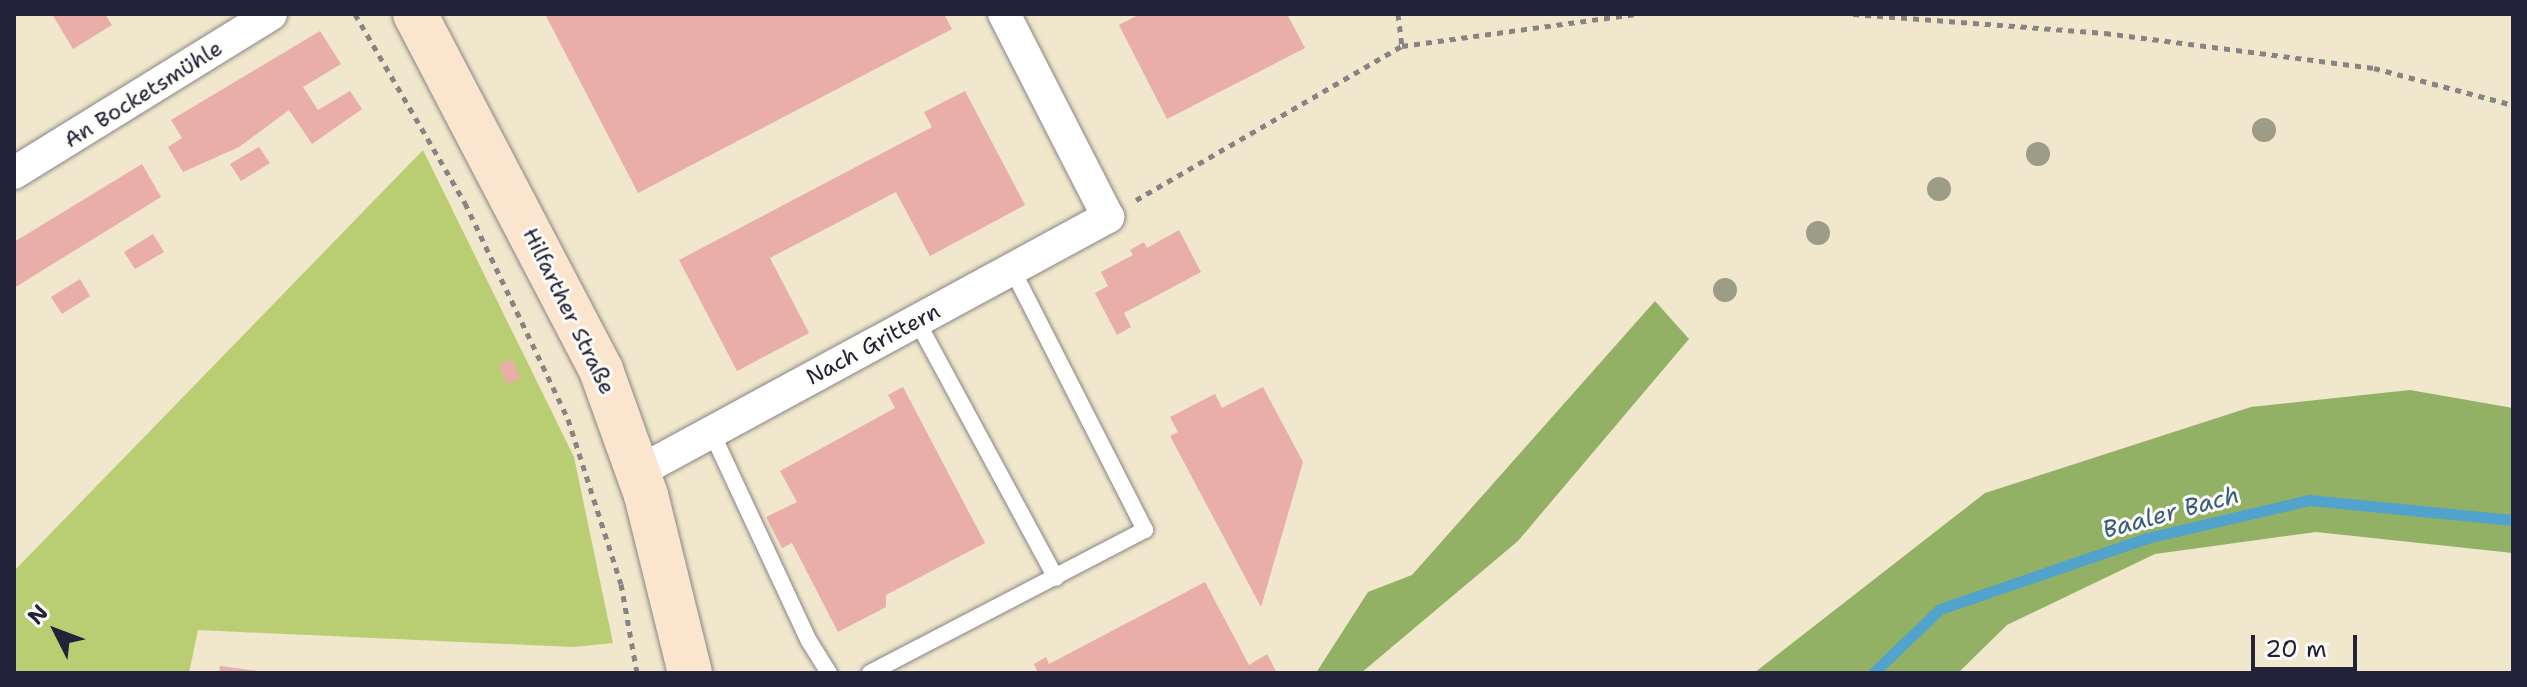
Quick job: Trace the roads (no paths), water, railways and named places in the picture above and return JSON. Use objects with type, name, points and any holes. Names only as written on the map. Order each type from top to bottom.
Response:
[{"type":"main road","name":"Hilfarther Straße","points":[[415,14],[601,370],[638,472],[690,673]]},
{"type":"street","name":"An Bocketsmühle","points":[[14,173],[271,14]]},
{"type":"street","name":"Nach Grittern","points":[[638,472],[1108,217],[1004,14]]},
{"type":"lane","points":[[870,673],[1145,530],[1012,269]]},
{"type":"lane","points":[[917,321],[1056,578]]},
{"type":"lane","points":[[711,431],[809,641],[829,673]]},
{"type":"waterway","name":"Baaler Bach","points":[[1873,673],[1940,609],[2147,538],[2309,500],[2513,520]]}]
